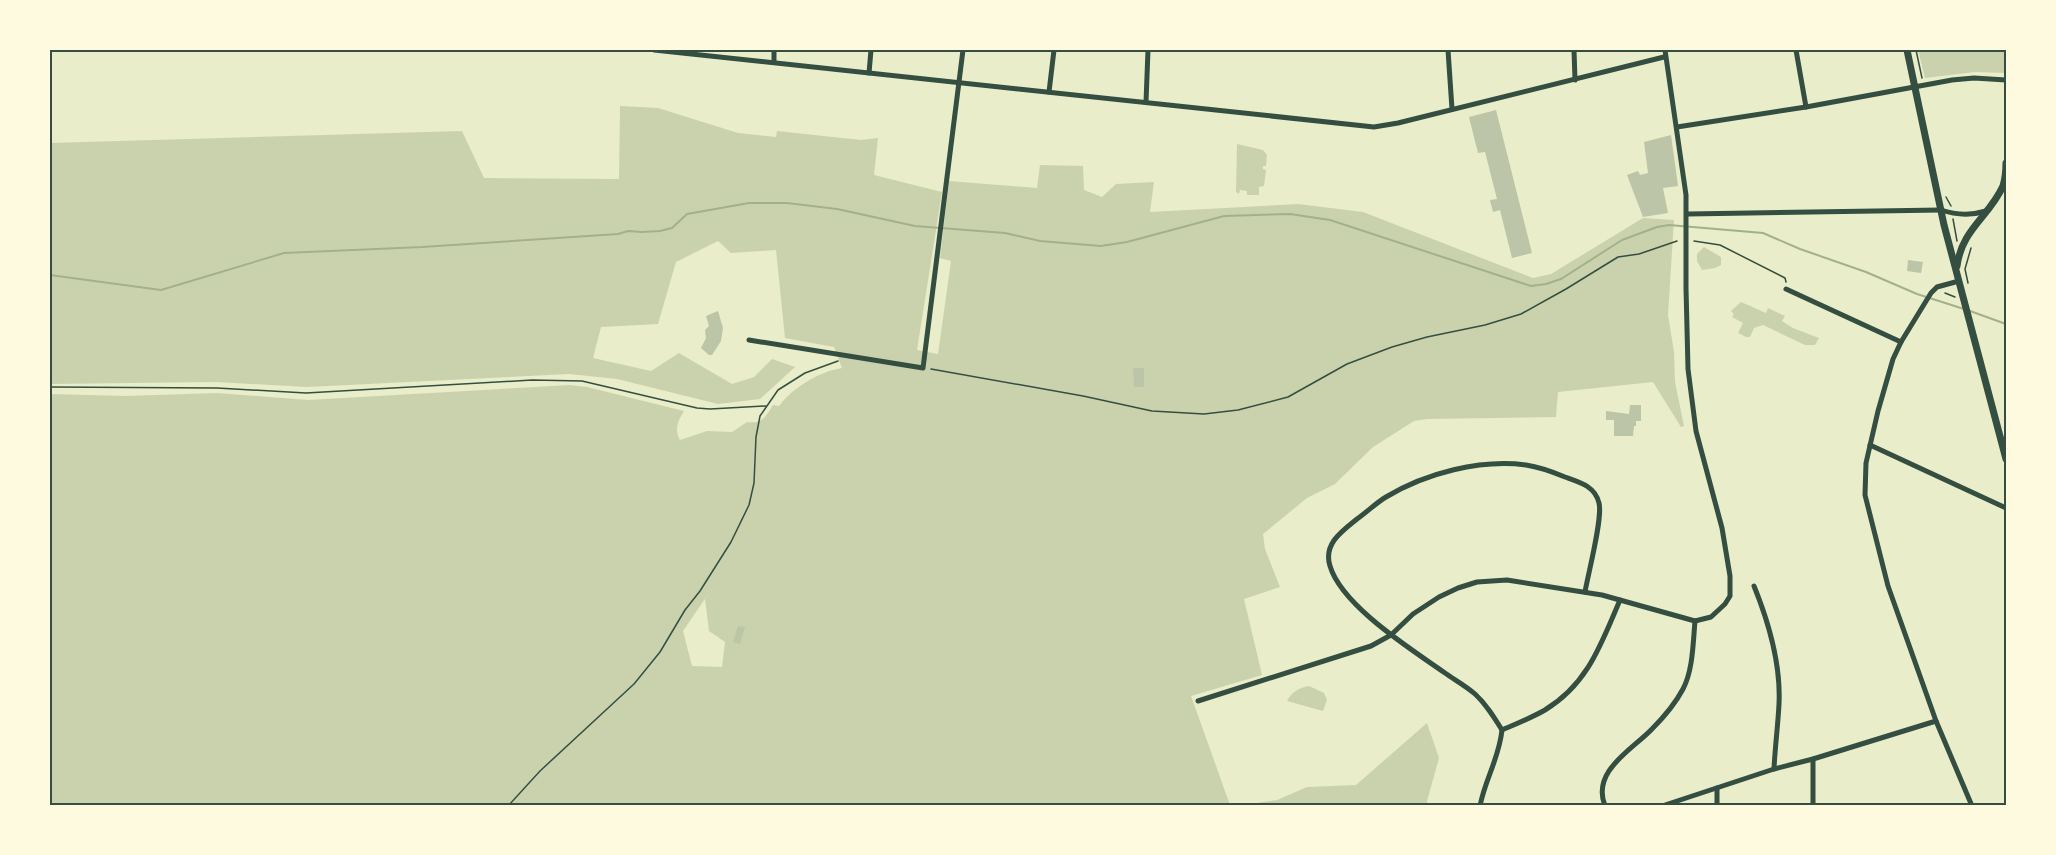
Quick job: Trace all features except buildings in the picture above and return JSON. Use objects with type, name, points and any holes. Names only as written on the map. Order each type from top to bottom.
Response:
[{"type":"street","points":[[654,50],[676,50],[1374,127],[1664,57]]},
{"type":"street","points":[[774,50],[774,61]]},
{"type":"street","points":[[869,73],[871,50]]},
{"type":"street","points":[[749,340],[923,368],[963,50]]},
{"type":"street","points":[[1049,92],[1054,50]]},
{"type":"street","points":[[1146,102],[1148,50]]},
{"type":"street","points":[[1448,50],[1452,109]]},
{"type":"street","points":[[1574,50],[1575,80]]},
{"type":"street","points":[[1198,701],[1371,646],[1391,635],[1413,614],[1439,597],[1477,582],[1507,580],[1585,592],[1695,621],[1711,617],[1718,612],[1730,596],[1731,588],[1722,528],[1696,431],[1688,369],[1684,240],[1688,217],[1677,127],[1664,57],[1665,50]]},
{"type":"street","points":[[1797,50],[1806,107]]},
{"type":"street","points":[[1907,50],[1941,210],[2007,459]]},
{"type":"street","points":[[1677,127],[1974,78],[2007,80]]},
{"type":"street","points":[[1957,272],[1962,245],[1997,198],[2004,183],[2007,163]]},
{"type":"street","points":[[1688,217],[1941,210],[1952,214],[1969,215],[1986,211]]},
{"type":"street","points":[[1959,281],[1937,287],[1931,293],[1893,359],[1870,445],[1865,495],[1888,586],[1936,721],[1972,806]]},
{"type":"street","points":[[1786,289],[1901,342]]},
{"type":"street","points":[[1870,445],[2007,508]]},
{"type":"street","points":[[1480,806],[1497,757],[1502,730],[1474,693],[1391,635],[1359,606],[1335,577],[1329,564],[1332,543],[1340,532],[1386,498],[1431,477],[1467,467],[1500,464],[1526,465],[1549,471],[1590,488],[1596,495],[1600,504],[1600,513],[1585,592]]},
{"type":"street","points":[[1754,586],[1765,612],[1774,645],[1778,672],[1779,702],[1774,769]]},
{"type":"street","points":[[1502,730],[1544,711],[1563,698],[1577,683],[1599,650],[1620,600]]},
{"type":"street","points":[[1605,806],[1602,789],[1608,771],[1662,718],[1684,686],[1695,621]]},
{"type":"street","points":[[1662,806],[1774,769],[1936,721]]},
{"type":"street","points":[[1813,759],[1814,806]]},
{"type":"street","points":[[1717,788],[1717,806]]},
{"type":"path","points":[[923,368],[1083,396],[1152,411],[1204,414],[1238,410],[1288,396],[1347,364],[1392,347],[1513,317],[1566,289],[1618,257],[1639,254],[1684,240]]},
{"type":"path","points":[[1694,241],[1720,245],[1747,258],[1785,278],[1786,289]]},
{"type":"path","points":[[1941,291],[1953,297],[1964,295],[1965,269],[1971,248]]},
{"type":"path","points":[[508,806],[540,771],[634,684],[660,652],[685,610],[700,591],[731,542],[749,505],[754,483],[756,437],[760,416],[778,390],[805,373],[850,357]]},
{"type":"path","points":[[50,387],[217,388],[306,393],[562,380],[582,381],[697,408],[766,406]]},
{"type":"green space","points":[[1918,50],[2006,50],[2006,73],[1975,72],[1925,78]]},
{"type":"green space","points":[[620,106],[658,108],[738,133],[776,137],[777,131],[861,140],[878,138],[874,175],[942,192],[917,350],[938,354],[951,261],[940,258],[949,181],[1037,188],[1040,165],[1083,166],[1084,190],[1102,197],[1116,184],[1154,182],[1150,212],[1298,204],[1363,212],[1533,278],[1551,274],[1643,218],[1674,220],[1668,315],[1674,352],[1675,382],[1684,426],[1681,427],[1653,382],[1558,392],[1556,417],[1414,421],[1373,447],[1335,484],[1307,498],[1263,534],[1265,549],[1280,587],[1244,599],[1262,675],[1191,696],[1230,805],[50,805],[50,394],[126,396],[217,393],[308,400],[570,385],[587,387],[684,411],[677,432],[680,440],[707,431],[732,432],[747,422],[760,421],[773,405],[779,406],[807,381],[842,368],[834,347],[785,338],[776,250],[731,253],[718,241],[676,262],[658,324],[601,327],[593,358],[651,371],[679,353],[732,384],[754,377],[772,359],[795,367],[760,399],[718,404],[617,379],[569,374],[307,387],[216,382],[50,384],[50,143],[462,131],[484,178],[619,179]],"holes":[[[713,587],[705,599],[709,631],[725,642],[722,667],[692,666],[683,631]]]},
{"type":"green space","points":[[1237,144],[1263,150],[1267,155],[1266,166],[1263,166],[1266,170],[1264,186],[1259,187],[1259,195],[1247,195],[1247,191],[1240,190],[1239,194],[1236,192]]},
{"type":"green space","points":[[1704,247],[1721,257],[1721,265],[1702,270],[1697,261],[1697,254]]},
{"type":"green space","points":[[1741,302],[1766,313],[1768,308],[1785,316],[1782,321],[1793,328],[1819,338],[1815,345],[1805,345],[1763,325],[1754,328],[1750,337],[1746,337],[1738,333],[1743,323],[1732,317],[1734,314],[1731,311]]},
{"type":"green space","points":[[1309,686],[1324,693],[1327,700],[1323,711],[1287,701],[1296,691]]},
{"type":"green space","points":[[1427,723],[1439,758],[1426,805],[1243,805],[1277,800],[1307,787],[1356,785]]},
{"type":"waterway","points":[[50,275],[161,290],[284,253],[422,247],[618,234],[628,231],[660,231],[672,228],[687,214],[749,203],[787,203],[837,209],[915,226],[1005,233],[1040,241],[1101,246],[1127,242],[1224,216],[1290,214],[1330,220],[1531,286],[1561,279],[1622,240],[1657,227],[1669,225],[1763,233],[1917,294],[1964,309]]},
{"type":"waterway","points":[[1970,311],[2006,324]]}]
